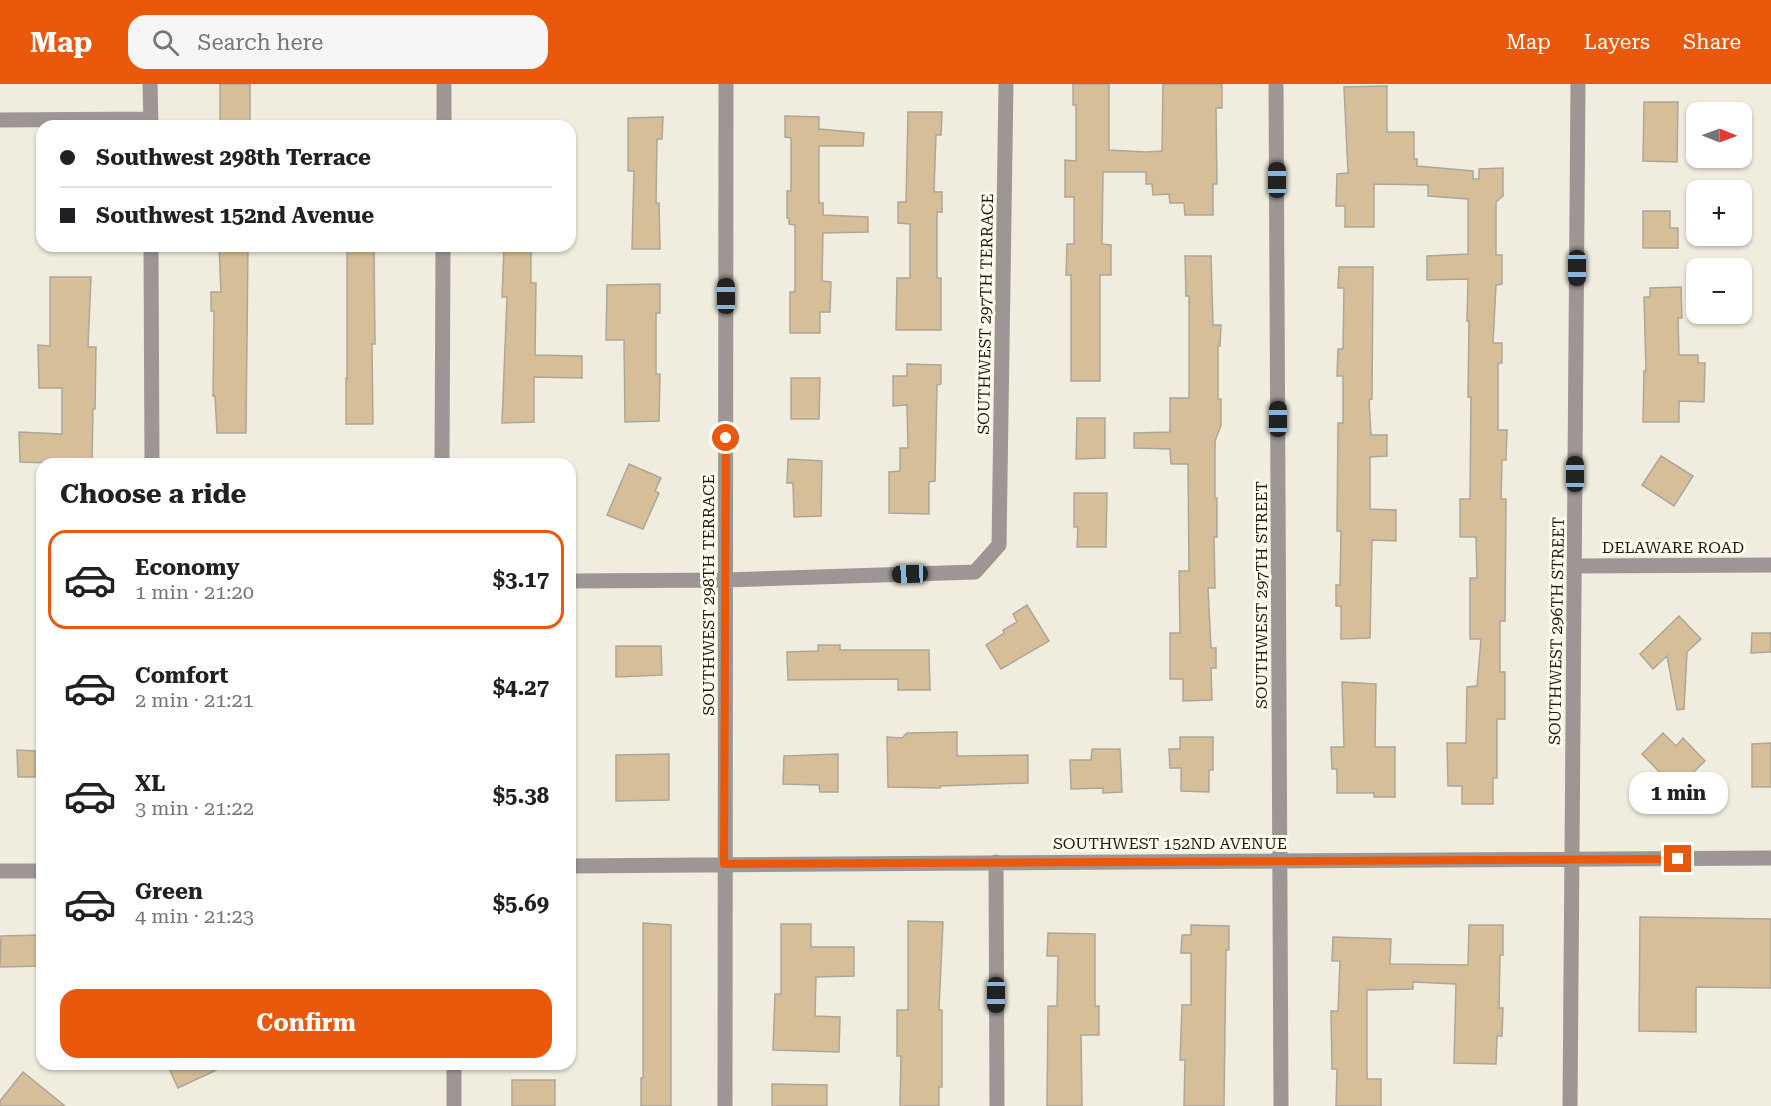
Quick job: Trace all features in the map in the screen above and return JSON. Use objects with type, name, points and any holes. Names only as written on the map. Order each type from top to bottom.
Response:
[{"type":"street","points":[[150,84],[150,120]]},
{"type":"street","points":[[444,84],[444,120]]},
{"type":"street","name":"SOUTHWEST 298TH TERRACE","points":[[724,1106],[726,84]]},
{"type":"street","name":"SOUTHWEST 297TH TERRACE","points":[[726,580],[975,572],[999,545],[1006,84]]},
{"type":"street","name":"SOUTHWEST 297TH STREET","points":[[1276,84],[1281,1106]]},
{"type":"street","name":"SOUTHWEST 296TH STREET","points":[[1570,1106],[1578,84]]},
{"type":"street","points":[[0,120],[36,120]]},
{"type":"street","points":[[151,252],[152,458]]},
{"type":"street","points":[[442,458],[443,252]]},
{"type":"street","name":"DELAWARE ROAD","points":[[1575,566],[1771,565]]},
{"type":"street","points":[[576,581],[726,580]]},
{"type":"street","name":"SOUTHWEST 152ND AVENUE","points":[[576,866],[1771,858]]},
{"type":"street","points":[[996,862],[997,1106]]},
{"type":"street","points":[[0,871],[36,871]]},
{"type":"street","points":[[454,1070],[454,1106]]},
{"type":"building","points":[[220,84],[250,84],[250,120],[220,120]]},
{"type":"building","points":[[1073,84],[1109,84],[1109,150],[1146,152],[1162,151],[1163,84],[1222,84],[1222,108],[1216,108],[1217,184],[1213,184],[1213,215],[1185,215],[1184,203],[1170,203],[1169,194],[1153,195],[1152,184],[1146,184],[1146,172],[1103,172],[1102,244],[1111,245],[1111,275],[1100,275],[1100,381],[1071,381],[1071,275],[1066,275],[1067,244],[1074,244],[1074,197],[1065,197],[1065,160],[1076,161],[1076,105],[1073,105]]},
{"type":"building","points":[[1387,86],[1387,132],[1414,132],[1414,159],[1417,159],[1417,166],[1473,171],[1473,179],[1479,179],[1479,169],[1503,168],[1503,196],[1496,202],[1496,255],[1502,255],[1502,284],[1496,285],[1493,343],[1502,343],[1502,363],[1498,363],[1498,430],[1507,430],[1506,460],[1502,460],[1501,499],[1506,499],[1505,621],[1500,621],[1500,672],[1505,672],[1505,719],[1497,719],[1497,778],[1493,778],[1493,804],[1462,804],[1462,786],[1448,786],[1447,743],[1466,743],[1467,687],[1477,686],[1481,639],[1470,639],[1470,578],[1477,578],[1476,537],[1460,537],[1460,499],[1470,499],[1471,397],[1468,397],[1468,279],[1427,280],[1427,256],[1468,254],[1468,199],[1428,196],[1428,185],[1374,184],[1374,227],[1345,227],[1345,206],[1336,206],[1337,174],[1348,173],[1344,87]]},
{"type":"building","points":[[1644,102],[1678,102],[1677,162],[1643,161]]},
{"type":"building","points":[[908,112],[942,112],[941,135],[936,135],[934,192],[942,192],[942,212],[937,212],[937,278],[941,278],[941,330],[896,330],[897,278],[910,278],[910,224],[898,223],[898,202],[906,202]]},
{"type":"building","points":[[785,116],[819,117],[819,129],[864,133],[863,146],[819,146],[819,203],[823,203],[823,215],[868,217],[868,232],[823,233],[822,281],[831,282],[830,312],[820,312],[820,333],[790,333],[790,292],[795,292],[795,225],[789,224],[789,218],[787,218],[787,191],[791,191],[791,138],[785,137]]},
{"type":"building","points":[[663,117],[662,139],[657,139],[656,203],[659,203],[660,249],[632,249],[634,171],[628,171],[628,118]]},
{"type":"building","points":[[1643,211],[1670,211],[1670,228],[1678,228],[1678,248],[1643,248]]},
{"type":"building","points":[[219,252],[248,252],[246,433],[217,433],[215,396],[213,396],[214,311],[211,311],[211,292],[221,292]]},
{"type":"building","points":[[347,252],[374,252],[373,424],[346,424]]},
{"type":"building","points":[[504,252],[531,252],[531,283],[536,283],[535,355],[582,356],[582,378],[534,377],[534,422],[502,423],[507,297],[502,297]]},
{"type":"building","points":[[1185,256],[1211,256],[1213,325],[1221,325],[1220,346],[1218,346],[1218,399],[1221,399],[1221,425],[1215,441],[1217,537],[1214,537],[1215,588],[1208,588],[1211,648],[1216,648],[1216,668],[1211,668],[1212,700],[1183,701],[1183,679],[1170,679],[1170,633],[1180,633],[1179,571],[1189,571],[1188,464],[1171,464],[1170,449],[1134,448],[1134,433],[1170,432],[1170,398],[1189,398],[1189,296],[1186,296]]},
{"type":"building","points":[[1339,267],[1373,267],[1372,399],[1369,400],[1371,435],[1387,435],[1387,456],[1370,457],[1370,509],[1396,510],[1396,541],[1372,540],[1370,638],[1341,639],[1341,606],[1336,606],[1336,585],[1340,585],[1341,531],[1337,531],[1338,423],[1343,423],[1343,376],[1337,376],[1338,349],[1343,349],[1344,288],[1338,288]]},
{"type":"building","points":[[50,277],[91,277],[88,347],[96,347],[92,458],[36,458],[36,462],[20,462],[19,432],[62,434],[62,388],[39,388],[38,345],[50,346]]},
{"type":"building","points":[[660,284],[660,313],[656,313],[656,374],[660,374],[659,421],[625,422],[624,340],[606,340],[607,285]]},
{"type":"building","points":[[1681,287],[1682,318],[1678,318],[1679,355],[1698,355],[1698,363],[1705,363],[1704,402],[1679,401],[1679,422],[1643,422],[1644,371],[1646,371],[1644,297],[1650,297],[1650,288]]},
{"type":"building","points":[[907,364],[941,365],[941,384],[937,385],[935,481],[929,482],[929,514],[889,513],[889,472],[900,471],[900,448],[908,448],[907,405],[893,406],[893,376],[907,376]]},
{"type":"building","points":[[791,378],[820,378],[819,419],[791,419]]},
{"type":"building","points":[[1077,418],[1105,418],[1105,458],[1076,459]]},
{"type":"building","points":[[1661,456],[1693,476],[1674,506],[1642,485]]},
{"type":"building","points":[[788,459],[822,461],[821,516],[794,517],[793,483],[787,483]]},
{"type":"building","points":[[629,464],[661,478],[655,491],[659,493],[643,529],[607,515]]},
{"type":"building","points":[[1074,493],[1107,493],[1106,547],[1077,547],[1078,527],[1074,527]]},
{"type":"building","points":[[1027,605],[1049,641],[1001,669],[986,645],[1004,633],[1003,630],[1017,622],[1013,614]]},
{"type":"building","points":[[1679,616],[1701,639],[1687,652],[1684,709],[1677,710],[1667,656],[1653,669],[1640,654]]},
{"type":"building","points":[[1752,633],[1771,633],[1771,652],[1751,653]]},
{"type":"building","points":[[818,645],[840,645],[840,650],[929,650],[930,690],[898,690],[898,679],[788,680],[787,652],[818,651]]},
{"type":"building","points":[[616,646],[661,646],[662,675],[616,677]]},
{"type":"building","points":[[1342,682],[1376,684],[1375,747],[1395,747],[1395,797],[1374,797],[1374,793],[1337,793],[1337,769],[1332,769],[1331,747],[1344,747]]},
{"type":"building","points":[[957,732],[957,756],[1028,755],[1028,783],[940,786],[940,788],[888,787],[887,737],[902,738],[907,733]]},
{"type":"building","points":[[1663,733],[1676,746],[1683,738],[1705,761],[1676,789],[1642,754]]},
{"type":"building","points":[[1180,737],[1213,737],[1213,770],[1209,770],[1209,792],[1181,791],[1181,768],[1170,768],[1169,749],[1180,749]]},
{"type":"building","points":[[1771,743],[1771,787],[1752,787],[1752,744]]},
{"type":"building","points":[[1092,749],[1120,749],[1122,792],[1103,793],[1103,788],[1071,789],[1070,760],[1091,760]]},
{"type":"building","points":[[17,750],[35,751],[35,777],[18,777]]},
{"type":"building","points":[[669,754],[669,800],[616,801],[616,755]]},
{"type":"building","points":[[838,754],[838,792],[820,792],[819,785],[783,784],[784,756]]},
{"type":"building","points":[[1640,917],[1771,919],[1771,988],[1696,987],[1696,1032],[1639,1031]]},
{"type":"building","points":[[908,921],[943,922],[939,1010],[942,1010],[942,1087],[939,1087],[939,1106],[900,1106],[901,1056],[897,1056],[897,1010],[908,1010]]},
{"type":"building","points":[[643,923],[671,925],[671,1106],[641,1106]]},
{"type":"building","points":[[781,924],[811,924],[811,947],[854,947],[854,976],[816,977],[815,1016],[840,1017],[839,1052],[773,1050],[775,994],[781,994]]},
{"type":"building","points":[[1191,925],[1229,926],[1229,950],[1226,950],[1224,1106],[1184,1106],[1185,1060],[1180,1060],[1182,1005],[1191,1005],[1191,953],[1181,953],[1182,935],[1191,935]]},
{"type":"building","points":[[1469,925],[1503,925],[1499,1008],[1503,1008],[1502,1036],[1497,1036],[1496,1064],[1454,1063],[1456,984],[1413,982],[1413,989],[1367,990],[1367,1079],[1381,1079],[1381,1106],[1336,1106],[1337,1069],[1332,1069],[1331,1011],[1338,1011],[1340,961],[1332,961],[1333,937],[1391,939],[1390,964],[1468,965]]},
{"type":"building","points":[[1048,933],[1095,934],[1095,1006],[1099,1006],[1099,1035],[1081,1035],[1082,1106],[1047,1106],[1048,1006],[1057,1006],[1058,956],[1047,956]]},
{"type":"building","points":[[36,935],[36,966],[0,967],[1,936]]},
{"type":"building","points":[[170,1070],[216,1070],[178,1088]]},
{"type":"building","points":[[23,1072],[65,1106],[0,1106],[0,1101]]},
{"type":"building","points":[[512,1080],[555,1080],[555,1106],[512,1106]]},
{"type":"building","points":[[772,1084],[827,1085],[827,1106],[772,1106]]},
{"type":"route","points":[[726,438],[724,864],[1678,859]]}]
